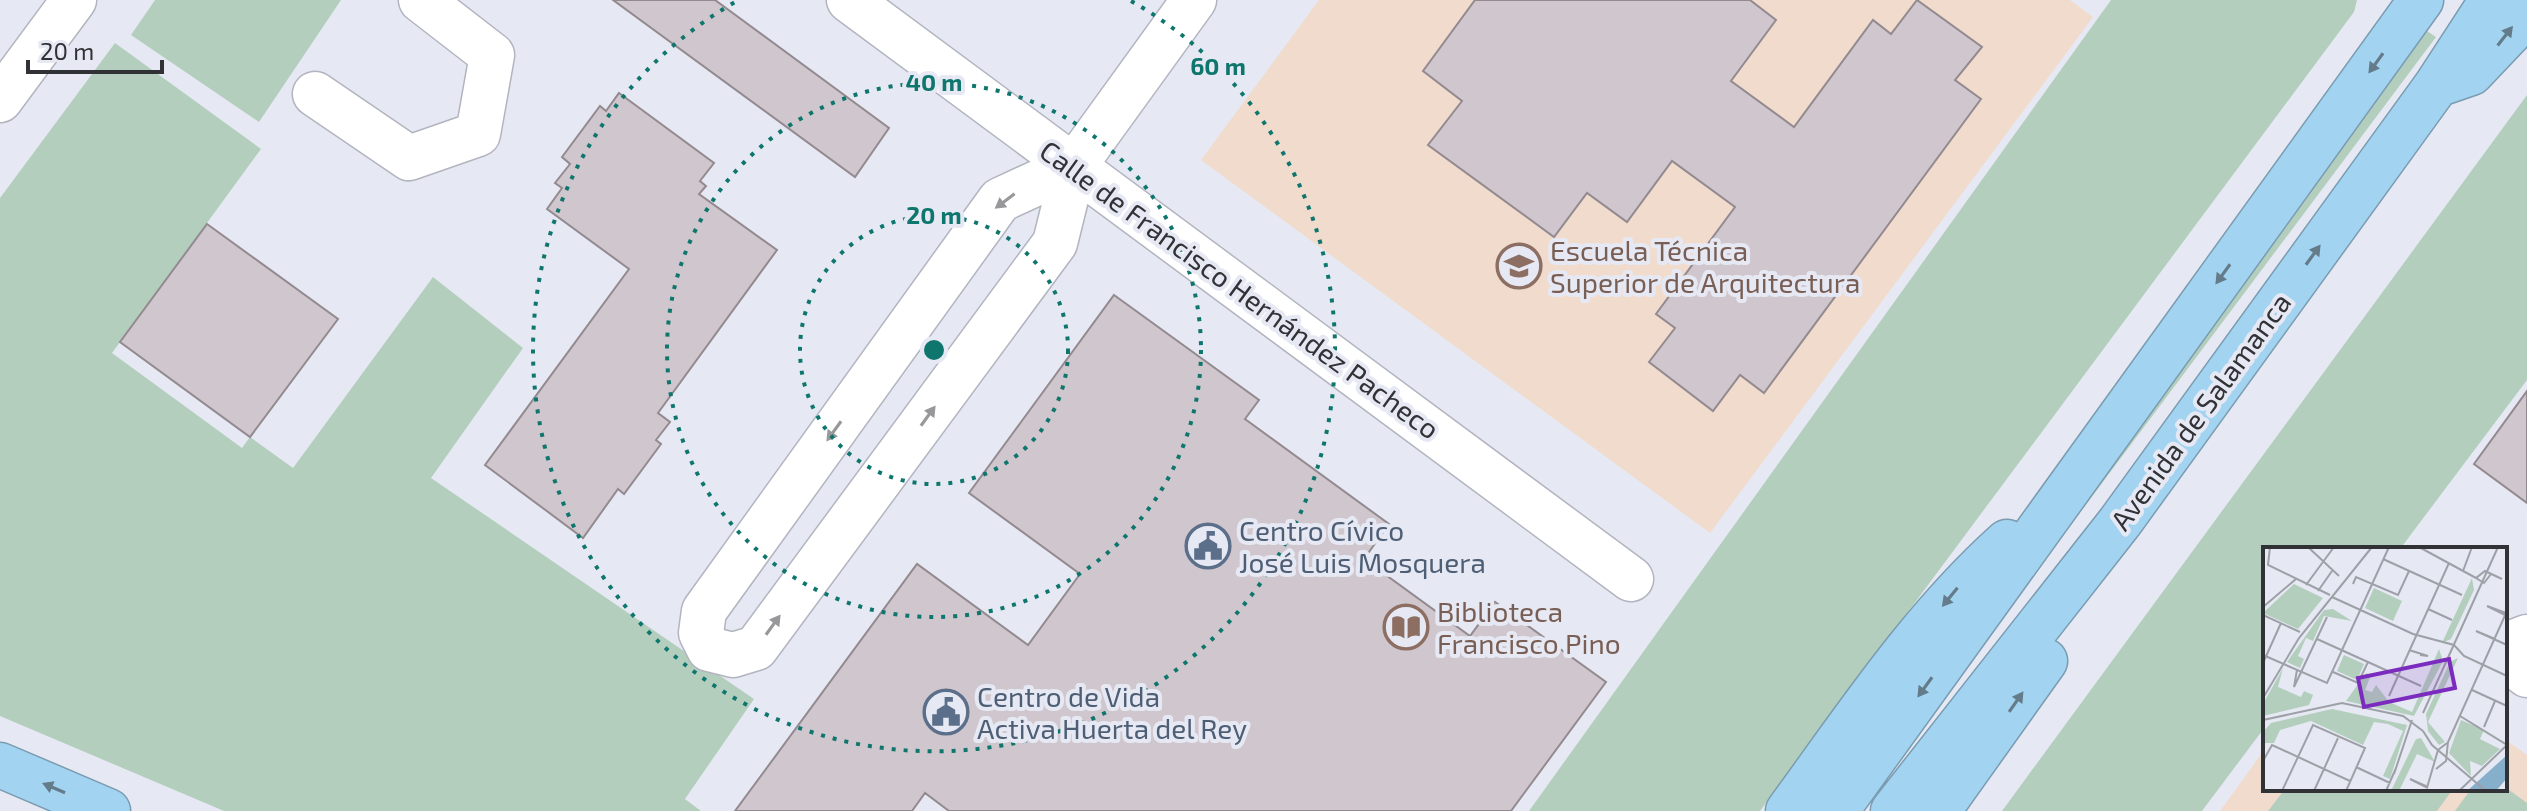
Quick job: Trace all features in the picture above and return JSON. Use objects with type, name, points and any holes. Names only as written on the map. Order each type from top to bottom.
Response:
[{"type":"highway","points":[[1836,811],[2421,0]]},
{"type":"highway","name":"Avenida de Salamanca","points":[[1893,811],[2120,522],[2436,86],[2492,0]]},
{"type":"highway","points":[[2436,86],[2471,73],[2527,14]]},
{"type":"highway","points":[[1788,811],[1872,695],[1962,582],[2069,488]]},
{"type":"highway","points":[[1938,811],[2081,611],[2120,522]]},
{"type":"highway","points":[[0,765],[108,811]]},
{"type":"street","points":[[0,100],[74,0]]},
{"type":"street","points":[[315,94],[409,158],[478,134],[492,55],[421,0]]},
{"type":"street","name":"Calle de Francisco Hernández Pacheco","points":[[849,0],[1631,579]]},
{"type":"street","points":[[1074,166],[1000,200],[704,611],[701,633],[709,649],[733,655],[756,648],[1055,243],[1074,166],[1194,0]]},
{"type":"street","points":[[2527,637],[2514,642],[2508,660],[2527,675]]},
{"type":"shaded area","name":"Escuela Técnica Superior de Arquitectura","points":[[1319,0],[1475,0],[1423,71],[1467,104],[1428,145],[1445,158],[1450,152],[1527,217],[1539,218],[1536,225],[1553,238],[1567,220],[1581,188],[1627,222],[1672,161],[1735,207],[1656,314],[1675,328],[1649,362],[1713,411],[1740,375],[1764,393],[1981,99],[1955,80],[1981,47],[1959,30],[1936,23],[1940,17],[1917,0],[2070,0],[2093,17],[1710,533],[1201,160]]},
{"type":"shaded area","points":[[1750,0],[1917,0],[1891,34],[1872,20],[1794,127],[1731,81]]},
{"type":"shaded area","points":[[2507,740],[2527,755],[2527,811],[2220,811],[2263,752],[2263,791],[2507,791]]},
{"type":"green space","points":[[155,0],[341,0],[259,122],[131,35]]},
{"type":"green space","points":[[2111,0],[2357,0],[2354,12],[1760,811],[1529,811]]},
{"type":"green space","points":[[2427,31],[2436,37],[2040,566]]},
{"type":"green space","points":[[115,43],[261,149],[112,353],[242,448],[250,437],[293,468],[433,277],[523,348],[431,478],[754,699],[685,799],[701,811],[224,811],[0,716],[0,198]]},
{"type":"green space","points":[[2527,95],[2527,380],[2402,547],[2263,547],[2263,730],[2202,811],[2002,811]]},
{"type":"green space","points":[[2507,788],[2527,803],[2527,811],[2455,811],[2470,791],[2507,791]]},
{"type":"green space","points":[[2283,791],[2452,791],[2437,811],[2268,811]]},
{"type":"building","points":[[613,0],[715,0],[889,128],[855,177]]},
{"type":"building","points":[[1475,0],[1750,0],[1776,20],[1731,81],[1794,127],[1873,20],[1891,34],[1917,0],[1982,47],[1955,80],[1981,99],[1764,393],[1740,375],[1713,411],[1649,362],[1675,328],[1656,314],[1735,207],[1672,161],[1627,222],[1587,193],[1554,237],[1428,145],[1462,101],[1423,71]]},
{"type":"building","points":[[619,93],[714,163],[700,181],[706,186],[699,194],[777,250],[658,413],[670,422],[656,440],[661,444],[624,494],[618,489],[583,538],[485,465],[629,269],[547,209],[562,188],[555,183],[570,164],[562,157],[600,106],[606,111]]},
{"type":"building","points":[[207,224],[338,319],[250,437],[120,342]]},
{"type":"building","name":"Centro Cívico José Luis Mosquera","points":[[1114,295],[1259,400],[1245,419],[1389,524],[1364,559],[1470,636],[1495,602],[1606,682],[1511,811],[949,811],[925,793],[912,811],[735,811],[917,564],[1028,645],[1080,574],[969,493]]},
{"type":"building","points":[[2527,391],[2527,503],[2474,464]]},
{"type":"place","name":"Escuela Técnica Superior de Arquitectura","points":[[1519,266]]},
{"type":"place","name":"Centro Cívico José Luis Mosquera","points":[[1208,546]]},
{"type":"place","name":"Biblioteca Francisco Pino","points":[[1406,627]]},
{"type":"place","name":"Centro de Vida Activa Huerta del Rey","points":[[946,712]]}]
